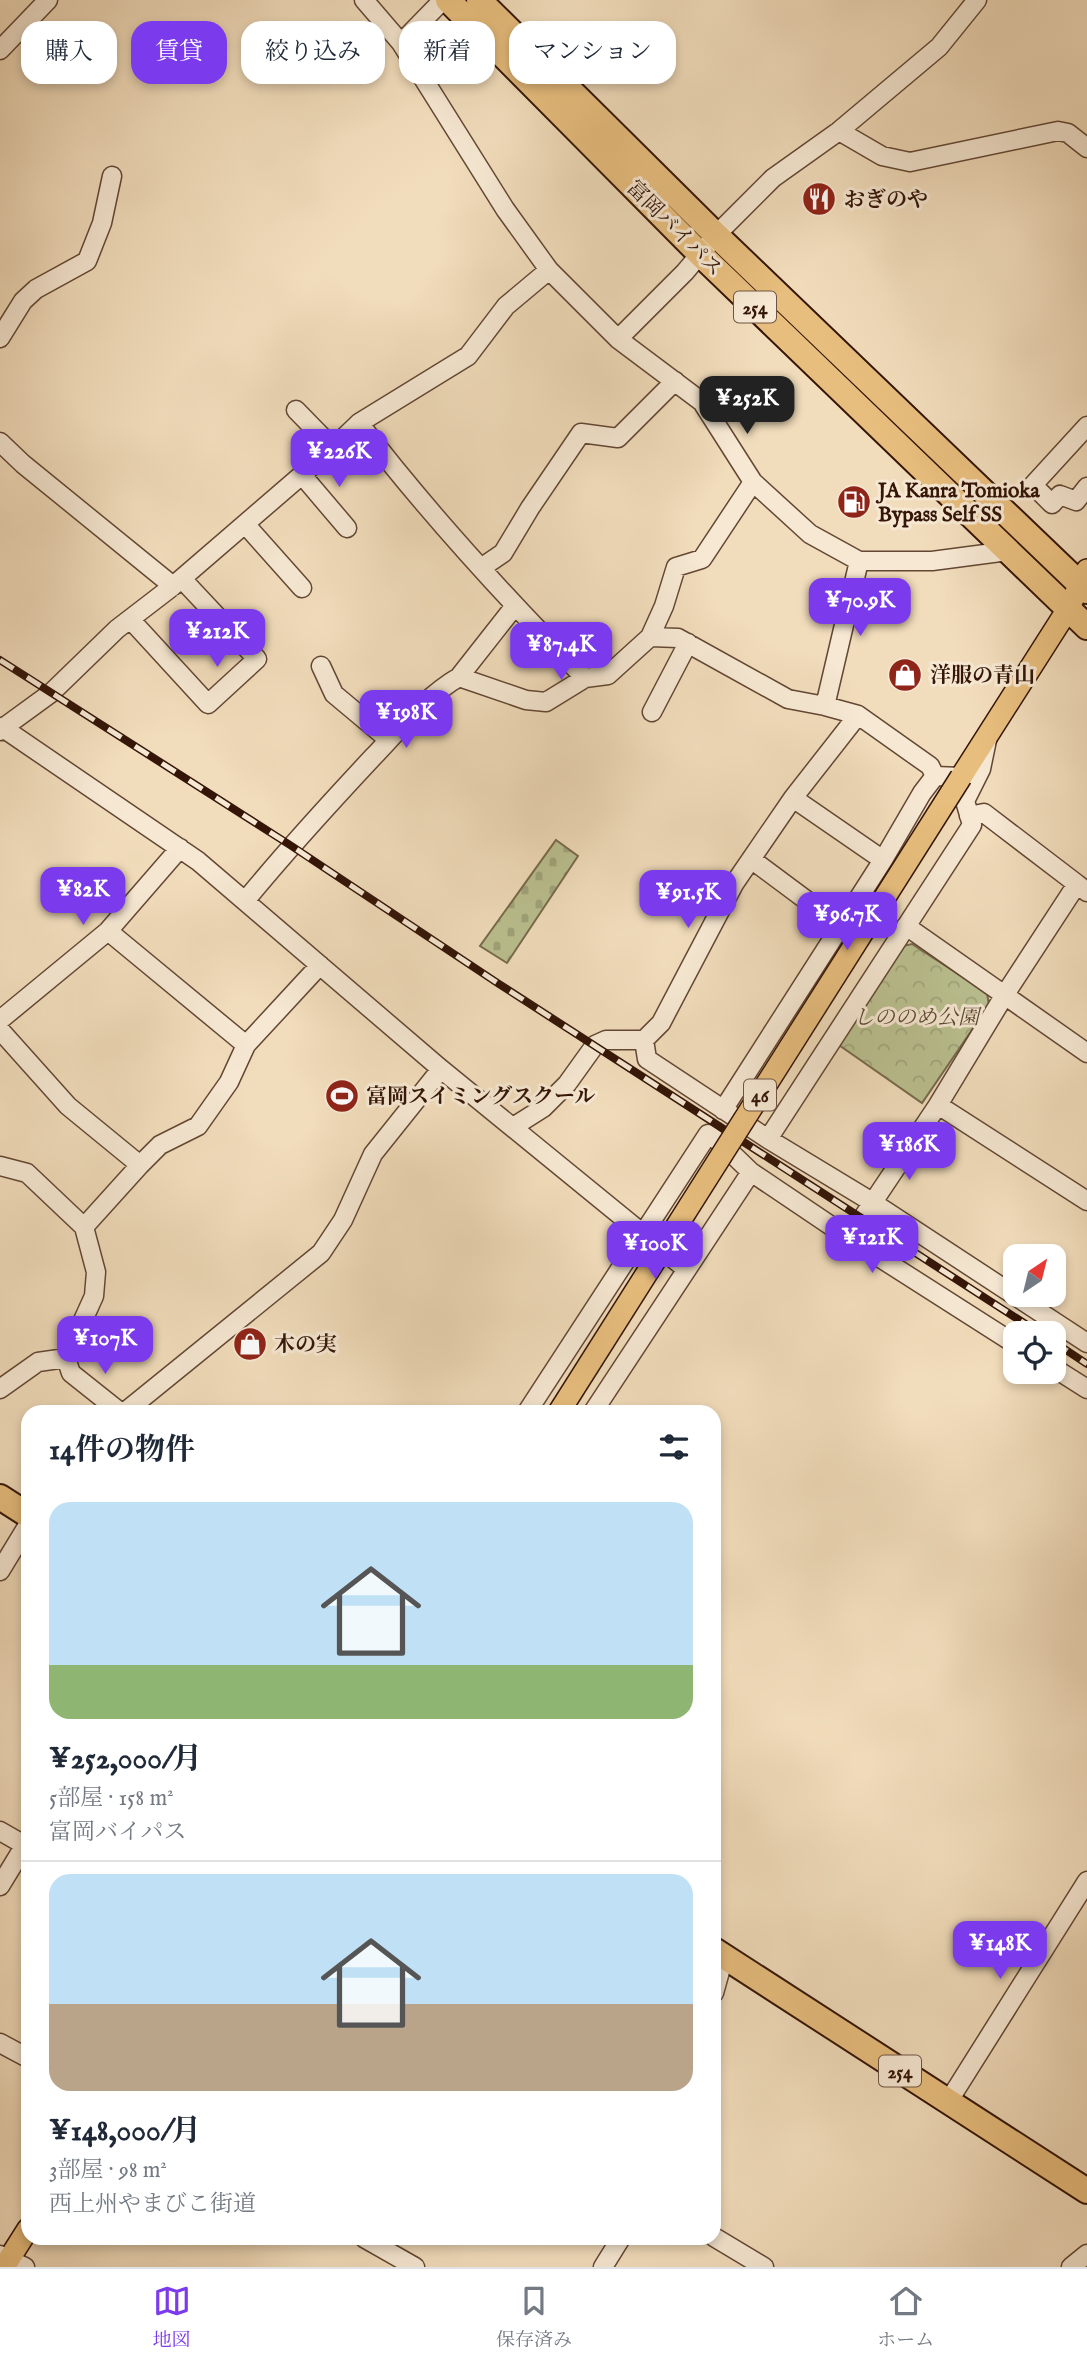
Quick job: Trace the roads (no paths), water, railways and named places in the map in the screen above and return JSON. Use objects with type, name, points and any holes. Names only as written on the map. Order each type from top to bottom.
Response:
[{"type":"highway","name":"富岡バイパス","points":[[448,0],[708,245],[1085,582]]},
{"type":"highway","name":"富岡バイパス","points":[[479,0],[708,245],[1008,551],[1087,627]]},
{"type":"highway","points":[[0,1497],[21,1510]]},
{"type":"highway","name":"254","points":[[721,1955],[1087,2191]]},
{"type":"main road","name":"46","points":[[562,1405],[1085,582]]},
{"type":"main road","points":[[9,2262],[21,2241]]},
{"type":"street","points":[[0,50],[48,0]]},
{"type":"street","points":[[363,0],[399,41]]},
{"type":"street","points":[[422,21],[443,0]]},
{"type":"street","points":[[618,339],[774,178],[839,131],[939,47],[977,0]]},
{"type":"street","points":[[427,84],[505,209],[550,270],[618,339],[702,402],[753,482],[810,534],[859,561],[932,561],[1008,551]]},
{"type":"street","points":[[839,131],[883,156],[910,162],[1058,131],[1068,133],[1087,148]]},
{"type":"street","points":[[0,338],[23,301],[36,289],[87,261],[102,223],[112,176]]},
{"type":"street","points":[[550,270],[506,306],[468,356],[359,423],[178,583],[130,619],[51,693],[1,729],[180,848],[441,1069],[686,1269]]},
{"type":"street","points":[[481,569],[503,553],[581,433],[618,438],[675,382]]},
{"type":"street","points":[[296,410],[333,448]]},
{"type":"street","points":[[359,423],[514,607],[585,678]]},
{"type":"street","points":[[1087,426],[1033,485],[1052,504],[1060,495],[1076,501],[1087,487]]},
{"type":"street","points":[[0,442],[23,464],[178,583],[257,659],[208,704],[130,619]]},
{"type":"street","points":[[302,475],[347,528]]},
{"type":"street","points":[[459,677],[526,700],[546,702],[585,678],[608,675],[650,637],[664,606],[676,567],[702,559],[753,482]]},
{"type":"street","points":[[245,524],[302,588]]},
{"type":"street","points":[[825,706],[859,561]]},
{"type":"street","points":[[245,901],[290,845],[422,704],[459,677],[514,607]]},
{"type":"street","points":[[650,637],[678,638],[788,699],[858,715],[930,766],[935,776]]},
{"type":"street","points":[[652,712],[688,643]]},
{"type":"street","points":[[321,666],[334,694],[388,740]]},
{"type":"street","points":[[513,1127],[543,1108],[567,1083],[595,1045],[606,1040],[645,1040],[661,1023],[734,884],[793,797],[858,715]]},
{"type":"street","points":[[768,1139],[972,825],[965,801],[981,769],[988,737]]},
{"type":"street","points":[[935,776],[961,777]]},
{"type":"street","points":[[723,1110],[935,776]]},
{"type":"street","points":[[793,797],[883,860]]},
{"type":"street","points":[[849,1238],[938,1105],[1004,996],[1082,888],[984,813],[969,816]]},
{"type":"street","points":[[0,1020],[108,931],[180,848]]},
{"type":"street","points":[[751,859],[841,926]]},
{"type":"street","points":[[906,926],[1087,1053]]},
{"type":"street","points":[[108,931],[246,1045]]},
{"type":"street","points":[[84,1227],[160,1145],[198,1126],[229,1082],[246,1045],[320,965]]},
{"type":"street","points":[[0,1030],[68,1106],[140,1165]]},
{"type":"street","points":[[645,1040],[647,1059],[1087,1343]]},
{"type":"street","points":[[132,1405],[321,1254],[343,1220],[373,1154],[441,1069]]},
{"type":"street","points":[[938,1105],[1087,1202]]},
{"type":"street","points":[[532,1405],[708,1134],[751,1172],[1003,1336]]},
{"type":"street","points":[[0,1166],[27,1173],[84,1227],[96,1272],[94,1296],[66,1358],[71,1373],[114,1405]]},
{"type":"street","points":[[598,1405],[751,1172]]},
{"type":"street","points":[[0,1389],[38,1362],[66,1358]]},
{"type":"street","points":[[1066,1376],[1087,1389]]},
{"type":"street","points":[[0,1571],[21,1536]]},
{"type":"street","points":[[0,1831],[21,1841]]},
{"type":"street","points":[[0,1886],[21,1853]]},
{"type":"street","points":[[948,2102],[1087,1881]]},
{"type":"street","points":[[0,2043],[21,2054]]},
{"type":"street","points":[[721,2241],[764,2267]]},
{"type":"street","points":[[376,2245],[415,2267]]},
{"type":"street","points":[[603,2267],[617,2245]]},
{"type":"street","points":[[1071,2267],[1087,2254]]},
{"type":"railway","points":[[0,660],[290,845],[499,984],[1021,1321]]},
{"type":"railway","points":[[1066,1350],[1087,1364]]},
{"type":"place","name":"おぎのや","points":[[819,199]]},
{"type":"place","name":"JA Kanra Tomioka Bypass Self SS","points":[[854,502]]},
{"type":"place","name":"洋服の青山","points":[[905,675]]},
{"type":"place","name":"富岡スイミングスクール","points":[[342,1096]]},
{"type":"place","name":"木の実","points":[[250,1344]]},
{"type":"park label","name":"しののめ公園","points":[[916,1017]]}]
